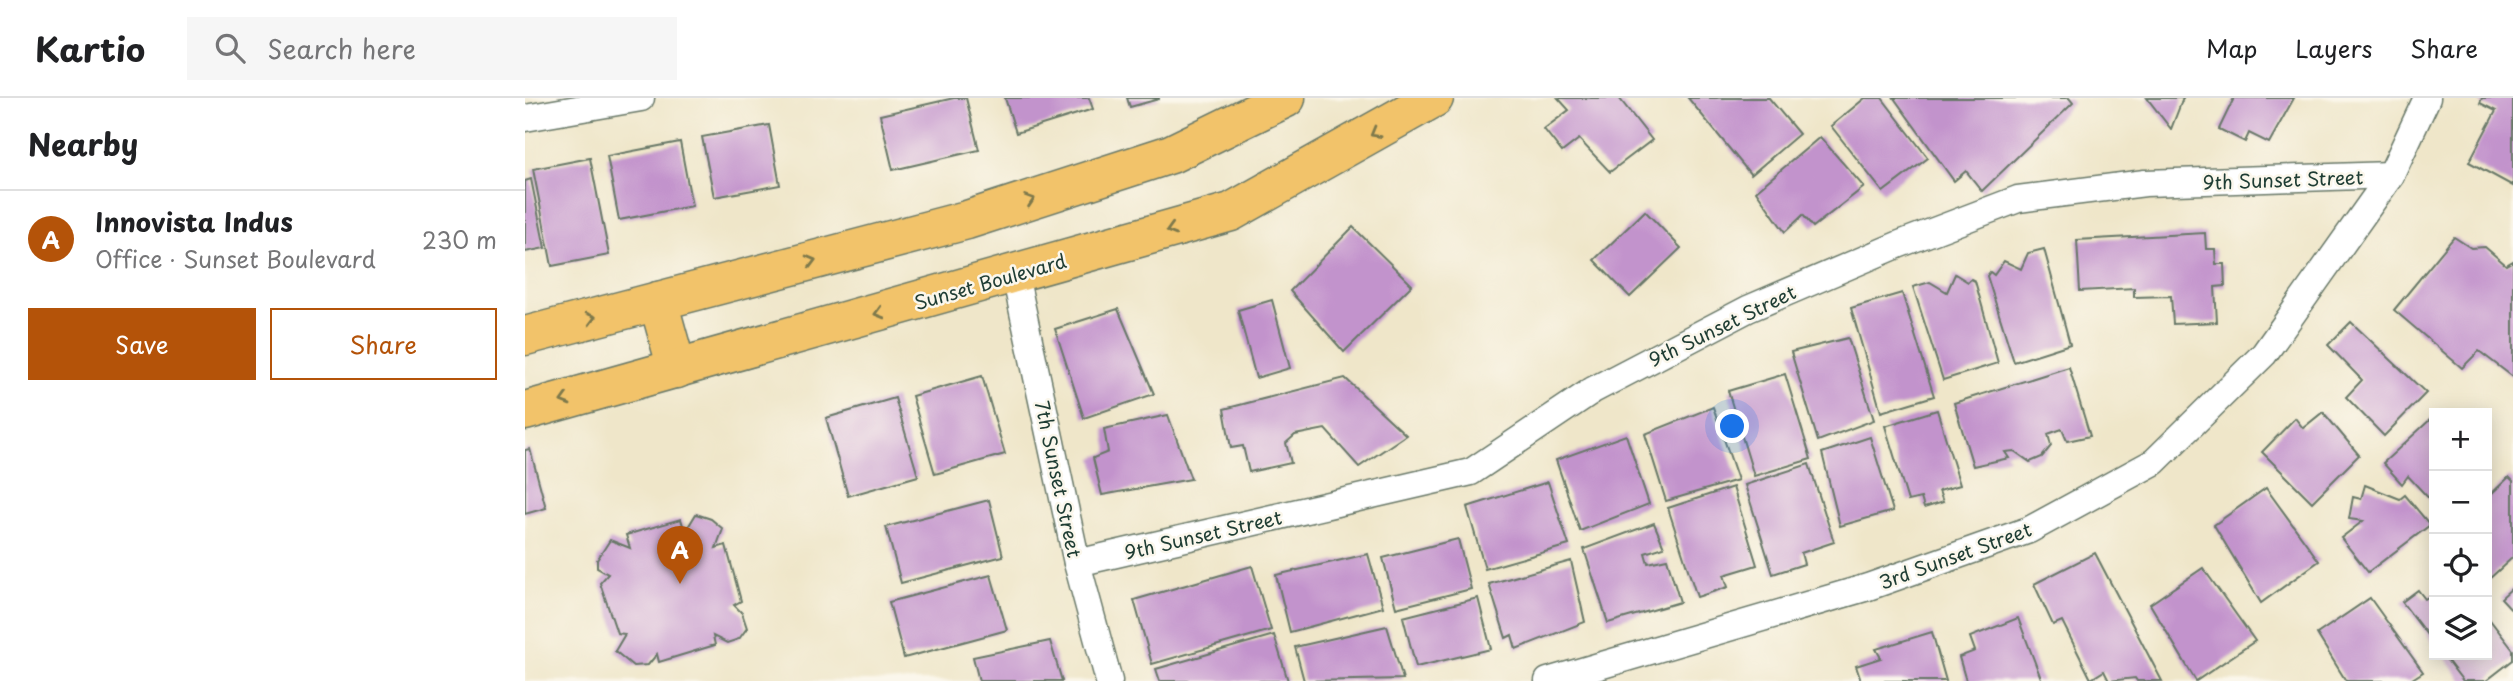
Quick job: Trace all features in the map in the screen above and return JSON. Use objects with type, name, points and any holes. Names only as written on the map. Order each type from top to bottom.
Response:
[{"type":"main road","points":[[525,336],[967,220],[1171,154],[1286,98]]},
{"type":"main road","name":"Sunset Boulevard","points":[[525,411],[1231,212],[1434,98]]},
{"type":"main road","points":[[658,301],[677,369]]},
{"type":"street","points":[[525,118],[610,101],[641,98]]},
{"type":"street","name":"3rd Sunset Street","points":[[1548,681],[1868,587],[2029,530],[2154,462],[2264,354],[2391,175],[2427,98]]},
{"type":"street","name":"9th Sunset Street","points":[[1077,563],[1471,472],[1593,390],[1748,309],[1900,244],[2018,199],[2145,183],[2391,175]]},
{"type":"street","name":"7th Sunset Street","points":[[1015,275],[1077,563],[1109,681]]},
{"type":"building","points":[[954,98],[966,98],[979,150],[893,170],[880,115]]},
{"type":"building","points":[[1005,98],[1089,98],[1093,109],[1016,133]]},
{"type":"building","points":[[1127,98],[1159,98],[1159,99],[1130,107]]},
{"type":"building","points":[[1558,98],[1619,98],[1652,140],[1610,172],[1579,139],[1562,152],[1544,129],[1569,110]]},
{"type":"building","points":[[1688,98],[1769,98],[1799,134],[1751,175]]},
{"type":"building","points":[[1865,98],[1882,98],[1928,158],[1883,192],[1831,126]]},
{"type":"building","points":[[1894,98],[2069,98],[2073,103],[1982,191],[1966,171],[1954,181]]},
{"type":"building","points":[[2147,98],[2183,98],[2171,129]]},
{"type":"building","points":[[2234,98],[2294,98],[2269,143],[2249,133],[2245,142],[2219,129]]},
{"type":"building","points":[[2482,98],[2513,98],[2513,186],[2469,162],[2496,111],[2480,103]]},
{"type":"building","points":[[769,125],[780,185],[714,197],[702,137]]},
{"type":"building","points":[[1820,137],[1864,187],[1813,227],[1803,215],[1785,232],[1756,191]]},
{"type":"building","points":[[680,142],[692,206],[619,220],[607,156]]},
{"type":"building","points":[[590,158],[609,255],[552,266],[533,169]]},
{"type":"building","points":[[531,179],[545,248],[525,252],[525,181]]},
{"type":"building","points":[[1645,211],[1681,248],[1630,297],[1594,260]]},
{"type":"building","points":[[1353,227],[1412,285],[1344,352],[1290,291]]},
{"type":"building","points":[[2205,233],[2206,249],[2215,249],[2216,264],[2224,264],[2225,286],[2215,287],[2217,322],[2173,324],[2171,296],[2134,297],[2134,288],[2080,291],[2077,240]]},
{"type":"building","points":[[2454,237],[2471,248],[2485,247],[2506,265],[2513,261],[2513,377],[2479,351],[2462,368],[2394,310]]},
{"type":"building","points":[[2044,249],[2070,344],[2014,362],[1987,276],[1990,272],[1994,275],[2004,261],[2021,269],[2028,253]]},
{"type":"building","points":[[1955,274],[1968,282],[1971,279],[1975,281],[1998,363],[1943,380],[1913,287],[1930,282],[1947,292]]},
{"type":"building","points":[[1902,293],[1934,396],[1881,412],[1851,308]]},
{"type":"building","points":[[1272,300],[1290,368],[1256,378],[1238,310]]},
{"type":"building","points":[[1118,309],[1154,394],[1084,418],[1055,329]]},
{"type":"building","points":[[2351,322],[2426,393],[2384,436],[2346,397],[2362,380],[2328,345]]},
{"type":"building","points":[[1848,338],[1874,420],[1818,441],[1791,352]]},
{"type":"building","points":[[2069,367],[2090,436],[2067,441],[2062,429],[2048,434],[2051,446],[2042,457],[2030,462],[2014,451],[2005,452],[2009,458],[1973,466],[1954,403]]},
{"type":"building","points":[[1785,374],[1811,459],[1754,476],[1728,391]]},
{"type":"building","points":[[982,376],[1005,454],[935,474],[912,396]]},
{"type":"building","points":[[1345,378],[1406,435],[1359,467],[1325,429],[1295,435],[1286,443],[1291,463],[1249,472],[1243,446],[1231,448],[1224,409]]},
{"type":"building","points":[[895,398],[918,476],[848,496],[826,418]]},
{"type":"building","points":[[1713,407],[1738,480],[1666,501],[1645,434]]},
{"type":"building","points":[[1937,410],[1960,485],[1939,491],[1943,502],[1924,508],[1921,498],[1908,501],[1885,426]]},
{"type":"building","points":[[2323,412],[2359,455],[2312,502],[2262,452],[2295,418],[2303,428]]},
{"type":"building","points":[[1168,415],[1191,479],[1102,495],[1093,458],[1108,452],[1104,429]]},
{"type":"building","points":[[2429,421],[2429,499],[2408,476],[2402,484],[2383,463]]},
{"type":"building","points":[[1626,435],[1649,504],[1580,531],[1556,460]]},
{"type":"building","points":[[1870,437],[1893,511],[1840,526],[1822,453]]},
{"type":"building","points":[[530,449],[546,508],[525,514],[525,450]]},
{"type":"building","points":[[1809,464],[1834,542],[1801,553],[1804,564],[1773,574],[1745,485]]},
{"type":"building","points":[[2509,477],[2513,481],[2513,557],[2492,576],[2492,534],[2492,493]]},
{"type":"building","points":[[1548,482],[1569,545],[1485,569],[1467,507]]},
{"type":"building","points":[[2365,485],[2400,499],[2405,495],[2429,524],[2368,572],[2341,538],[2363,521],[2349,519],[2353,497],[2361,499]]},
{"type":"building","points":[[1733,487],[1757,565],[1724,575],[1728,587],[1697,597],[1668,508]]},
{"type":"building","points":[[2266,488],[2319,561],[2261,603],[2214,525]]},
{"type":"building","points":[[989,500],[1003,556],[901,583],[886,527]]},
{"type":"building","points":[[696,514],[711,519],[723,529],[716,548],[726,545],[741,601],[734,605],[742,613],[747,628],[739,639],[727,643],[713,636],[715,645],[659,662],[657,654],[648,665],[633,666],[615,651],[625,634],[617,633],[600,583],[608,574],[597,568],[597,560],[610,540],[630,548],[626,535],[681,519],[685,532]]},
{"type":"building","points":[[1654,523],[1664,547],[1645,553],[1648,563],[1667,559],[1680,602],[1608,623],[1584,549]]},
{"type":"building","points":[[1458,539],[1471,589],[1396,608],[1383,558]]},
{"type":"building","points":[[2095,553],[2162,681],[2137,681],[2135,678],[2109,681],[2104,671],[2091,679],[2062,621],[2053,625],[2034,584]]},
{"type":"building","points":[[1368,554],[1383,607],[1290,632],[1276,575]]},
{"type":"building","points":[[1571,561],[1585,622],[1516,649],[1512,635],[1506,638],[1489,584]]},
{"type":"building","points":[[1252,566],[1271,630],[1152,664],[1134,600]]},
{"type":"building","points":[[2203,568],[2255,641],[2196,681],[2150,604]]},
{"type":"building","points":[[991,575],[1007,630],[904,658],[889,602]]},
{"type":"building","points":[[2513,587],[2513,611],[2501,598]]},
{"type":"building","points":[[2418,590],[2425,599],[2429,596],[2429,637],[2402,602]]},
{"type":"building","points":[[1478,598],[1491,649],[1416,667],[1403,617]]},
{"type":"building","points":[[2370,598],[2423,672],[2409,681],[2346,681],[2317,634]]},
{"type":"building","points":[[2018,618],[2042,681],[1966,681],[1959,657],[1975,651],[1970,637]]},
{"type":"building","points":[[2492,623],[2513,650],[2513,660],[2486,681],[2463,681],[2447,660],[2492,660]]},
{"type":"building","points":[[1387,626],[1403,679],[1304,681],[1295,647]]},
{"type":"building","points":[[1932,632],[1946,681],[1861,681],[1856,666],[1881,658],[1876,649]]},
{"type":"building","points":[[1274,635],[1288,681],[1160,681],[1156,669]]},
{"type":"building","points":[[1050,641],[1062,681],[979,681],[973,657]]},
{"type":"place","name":"Innovista Indus","points":[[680,584]]}]
